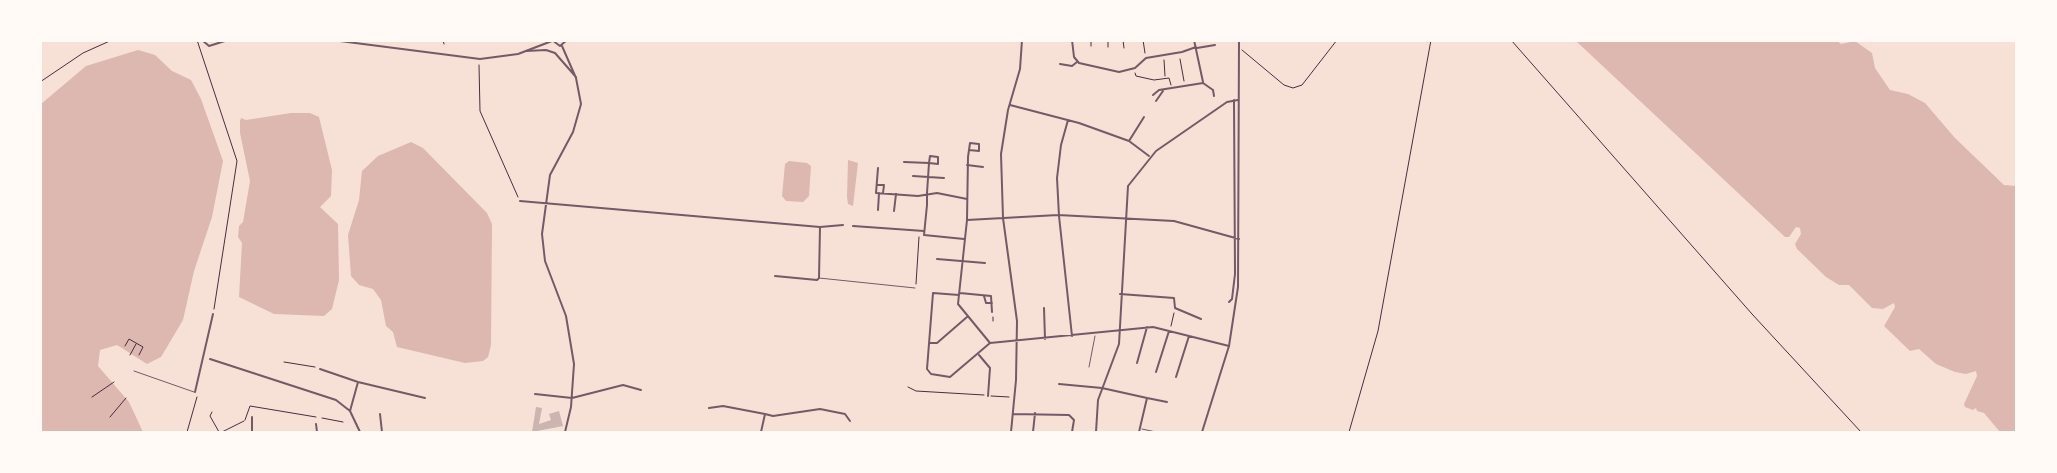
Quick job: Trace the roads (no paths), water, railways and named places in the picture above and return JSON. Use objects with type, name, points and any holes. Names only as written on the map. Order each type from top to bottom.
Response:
[{"type":"street","points":[[202,40],[209,46],[228,40]]},
{"type":"street","points":[[332,40],[480,59],[506,57],[552,41],[557,46],[562,46]]},
{"type":"street","points":[[562,46],[567,40]]},
{"type":"street","points":[[1011,432],[1016,341],[1015,292],[1003,218],[1001,154],[1009,104],[1020,69],[1022,40]]},
{"type":"street","points":[[1072,40],[1077,62]]},
{"type":"street","points":[[1194,40],[1203,83],[1213,90],[1214,96]]},
{"type":"street","points":[[1229,302],[1234,288],[1234,134],[1239,40]]},
{"type":"street","points":[[1077,62],[1119,72],[1135,68],[1146,58],[1215,45]]},
{"type":"street","points":[[562,46],[576,77],[580,95],[579,113],[573,132],[554,164],[545,203],[542,250],[569,331],[575,374],[565,432]]},
{"type":"street","points":[[526,51],[546,50],[555,53],[576,77]]},
{"type":"street","points":[[1060,64],[1072,66],[1077,62]]},
{"type":"street","points":[[1154,95],[1159,90],[1203,83]]},
{"type":"street","points":[[1156,101],[1163,90]]},
{"type":"street","points":[[1202,432],[1229,346],[1237,297],[1239,239],[1236,100]]},
{"type":"street","points":[[1096,432],[1102,388],[1110,365],[1114,361],[1119,331],[1127,189],[1149,156],[1227,102],[1236,100]]},
{"type":"street","points":[[1009,104],[1068,120],[1129,141],[1149,156]]},
{"type":"street","points":[[1129,141],[1144,117]]},
{"type":"street","points":[[1068,120],[1058,162],[1058,214],[1072,336]]},
{"type":"street","points":[[1234,134],[1238,138]]},
{"type":"street","points":[[969,150],[965,211],[967,220],[959,294],[960,308],[990,343]]},
{"type":"street","points":[[904,162],[929,163],[924,233]]},
{"type":"street","points":[[967,165],[983,167]]},
{"type":"street","points":[[878,168],[876,193],[927,194],[967,199]]},
{"type":"street","points":[[914,176],[945,178]]},
{"type":"street","points":[[877,185],[884,185],[878,210]]},
{"type":"street","points":[[894,211],[896,194]]},
{"type":"street","points":[[520,201],[820,227],[843,225]]},
{"type":"street","points":[[967,220],[1058,214],[1174,221],[1239,239]]},
{"type":"street","points":[[853,226],[964,239]]},
{"type":"street","points":[[775,276],[817,280],[819,278],[820,227]]},
{"type":"street","points":[[937,259],[985,262]]},
{"type":"street","points":[[992,312],[991,296],[933,293],[927,369],[931,374],[951,377],[990,343],[1147,327],[1229,346]]},
{"type":"street","points":[[1120,294],[1174,298],[1175,308],[1201,319]]},
{"type":"street","points":[[984,296],[986,303],[992,303]]},
{"type":"street","points":[[1044,308],[1046,339]]},
{"type":"street","points":[[195,392],[213,314]]},
{"type":"street","points":[[929,343],[937,343],[967,317]]},
{"type":"street","points":[[1137,363],[1147,327]]},
{"type":"street","points":[[1156,372],[1169,331]]},
{"type":"street","points":[[1176,377],[1189,336]]},
{"type":"street","points":[[979,354],[990,368],[988,396]]},
{"type":"street","points":[[210,359],[332,398],[350,411],[360,432]]},
{"type":"street","points":[[320,369],[358,382],[425,398]]},
{"type":"street","points":[[350,411],[358,382]]},
{"type":"street","points":[[1059,384],[1102,388],[1167,402]]},
{"type":"street","points":[[535,394],[572,398],[615,385],[641,390]]},
{"type":"street","points":[[1140,430],[1147,399]]},
{"type":"street","points":[[709,408],[723,406],[773,416],[824,409],[845,414],[850,421]]},
{"type":"street","points":[[1013,414],[1035,413],[1072,417],[1072,432]]},
{"type":"street","points":[[1033,432],[1035,413]]},
{"type":"street","points":[[380,414],[381,432]]},
{"type":"street","points":[[761,432],[765,414]]},
{"type":"street","points":[[252,417],[252,432]]},
{"type":"street","points":[[316,424],[317,432]]},
{"type":"lane","points":[[819,278],[824,281],[915,288]]},
{"type":"lane","points":[[1089,367],[1095,334]]},
{"type":"lane","points":[[134,371],[195,392]]},
{"type":"lane","points":[[1140,430],[1156,432]]}]
